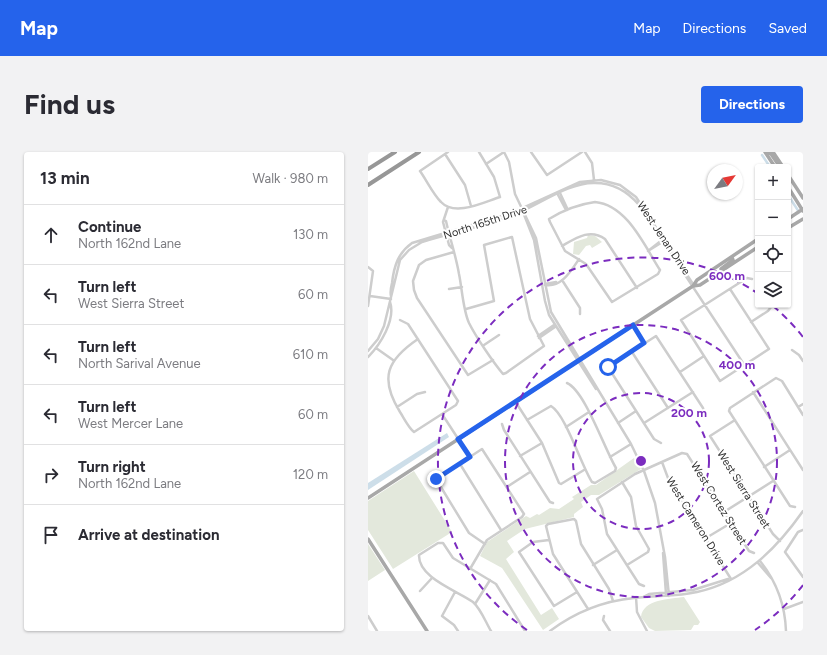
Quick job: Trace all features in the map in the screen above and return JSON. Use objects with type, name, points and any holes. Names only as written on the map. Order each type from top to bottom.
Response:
[{"type":"highway","points":[[368,169],[395,152]]},
{"type":"highway","points":[[368,185],[419,152]]},
{"type":"main road","points":[[766,152],[773,164]]},
{"type":"main road","points":[[766,152],[771,154],[778,164]]},
{"type":"main road","points":[[773,152],[781,164]]},
{"type":"main road","points":[[791,180],[803,198]]},
{"type":"main road","points":[[791,192],[803,210],[791,217]]},
{"type":"main road","points":[[791,226],[803,219]]},
{"type":"main road","points":[[368,498],[693,286],[697,280],[755,241]]},
{"type":"main road","points":[[693,286],[700,285],[755,249]]},
{"type":"main road","points":[[722,271],[721,268],[733,260],[732,257]]},
{"type":"main road","points":[[368,539],[426,631]]},
{"type":"street","points":[[479,152],[486,164],[504,152],[512,172],[512,185],[534,240],[550,309],[556,326],[631,444],[644,471],[655,503],[663,553],[662,557],[667,594]]},
{"type":"street","points":[[531,152],[547,175],[582,152]]},
{"type":"street","points":[[585,152],[592,163],[594,181]]},
{"type":"street","points":[[466,309],[494,301],[484,245],[512,237],[517,255],[526,307],[531,322],[544,346],[504,374],[493,360],[469,322],[466,309],[462,287],[454,252],[444,220],[448,207],[442,203],[420,171],[446,153],[465,185],[471,206]]},
{"type":"street","name":"North 165th Drive","points":[[448,207],[460,208],[471,206],[500,197],[494,177],[486,164]]},
{"type":"street","name":"North 165th Drive","points":[[559,193],[594,181]]},
{"type":"street","name":"North 165th Drive","points":[[374,347],[387,330],[397,269],[404,254],[419,243],[523,210],[571,186],[594,181],[609,183]]},
{"type":"street","name":"West Jenan Drive","points":[[609,183],[625,188],[636,197],[745,366]]},
{"type":"street","points":[[559,193],[567,208],[566,211]]},
{"type":"street","points":[[604,202],[620,212],[648,251],[660,272],[637,288],[612,302],[589,267],[565,251],[562,246],[549,219],[566,211],[586,203],[604,202]]},
{"type":"street","points":[[562,246],[586,234],[596,233],[605,239],[637,288]]},
{"type":"street","points":[[648,251],[663,240]]},
{"type":"street","points":[[454,252],[426,260],[420,265],[413,281],[417,298],[468,375],[493,360]]},
{"type":"street","points":[[544,285],[562,280],[569,275],[579,259]]},
{"type":"street","points":[[368,267],[372,270],[368,306]]},
{"type":"street","points":[[730,289],[769,349],[720,381],[681,320],[747,278],[752,279]]},
{"type":"street","points":[[562,280],[580,308],[580,314]]},
{"type":"street","points":[[449,289],[462,287]]},
{"type":"street","points":[[370,296],[391,299]]},
{"type":"street","points":[[751,322],[770,308]]},
{"type":"street","points":[[400,320],[408,324],[458,403],[414,432],[389,393],[388,373],[394,360],[401,351],[418,340]]},
{"type":"street","points":[[633,325],[644,343]]},
{"type":"street","points":[[539,337],[556,326]]},
{"type":"street","points":[[484,345],[499,335]]},
{"type":"street","points":[[661,443],[654,439],[608,367],[644,343],[656,336],[693,392],[705,416]]},
{"type":"street","points":[[368,351],[374,347]]},
{"type":"street","points":[[368,357],[374,347]]},
{"type":"street","points":[[374,347],[394,360]]},
{"type":"street","points":[[792,350],[803,361]]},
{"type":"street","points":[[632,352],[668,408]]},
{"type":"street","points":[[680,372],[704,356]]},
{"type":"street","points":[[795,507],[790,506],[729,411],[730,408],[776,378],[782,381],[803,415]]},
{"type":"street","points":[[527,420],[551,406],[566,427],[584,470],[592,482],[595,483],[615,471],[616,468],[589,412],[572,386],[567,383]]},
{"type":"street","points":[[397,407],[416,394],[425,392]]},
{"type":"street","points":[[644,423],[693,392]]},
{"type":"street","points":[[753,392],[803,470]]},
{"type":"street","points":[[515,401],[542,443],[561,484],[584,470]]},
{"type":"street","points":[[798,407],[803,404]]},
{"type":"street","points":[[618,423],[636,411]]},
{"type":"street","points":[[566,427],[589,412]]},
{"type":"street","points":[[442,414],[470,457]]},
{"type":"street","name":"West Sierra Street","points":[[735,420],[710,436],[773,534],[780,542]]},
{"type":"street","points":[[502,424],[504,430],[530,472],[550,502],[553,503]]},
{"type":"street","points":[[520,456],[542,443]]},
{"type":"street","points":[[610,457],[631,444]]},
{"type":"street","points":[[470,569],[485,544],[501,530],[524,516],[482,449],[436,479],[469,533],[485,544]]},
{"type":"street","points":[[764,467],[790,450]]},
{"type":"street","name":"West Cortez Street","points":[[662,462],[685,453],[687,454],[749,551],[754,553]]},
{"type":"street","points":[[799,463],[803,461]]},
{"type":"street","points":[[644,586],[639,584],[607,534],[602,509],[597,499],[622,482],[662,462]]},
{"type":"street","name":"West Cameron Drive","points":[[662,462],[668,478],[731,579]]},
{"type":"street","points":[[460,464],[501,530]]},
{"type":"street","points":[[507,487],[530,472]]},
{"type":"street","points":[[724,512],[773,481]]},
{"type":"street","points":[[622,482],[631,497],[636,526],[649,551],[627,565]]},
{"type":"street","points":[[550,631],[556,626],[588,609],[613,601],[643,597],[649,594],[667,594],[704,587],[731,579],[759,562],[780,542],[803,511]]},
{"type":"street","points":[[588,609],[553,554],[549,540],[548,524],[574,519],[576,521],[581,544],[609,589],[613,601]]},
{"type":"street","points":[[706,538],[731,523]]},
{"type":"street","points":[[802,530],[785,552],[803,577]]},
{"type":"street","points":[[549,540],[533,542],[519,552],[554,606],[577,592]]},
{"type":"street","points":[[491,631],[475,604],[432,578],[419,558],[419,555],[440,542],[453,558],[496,584],[525,631]]},
{"type":"street","points":[[593,565],[617,550]]},
{"type":"street","points":[[759,562],[779,592],[784,609],[786,631]]},
{"type":"street","points":[[420,591],[432,578]]},
{"type":"street","points":[[475,604],[490,580]]},
{"type":"street","points":[[455,592],[442,616],[454,625],[458,631]]},
{"type":"street","points":[[636,597],[637,612],[647,631]]},
{"type":"street","points":[[784,609],[803,602]]},
{"type":"street","points":[[368,616],[377,631]]},
{"type":"street","points":[[604,616],[603,620],[610,631]]},
{"type":"street","points":[[556,626],[560,631]]},
{"type":"shaded area","points":[[588,235],[595,236],[602,242],[592,248],[590,245],[586,246],[579,255],[573,254],[574,242],[587,238]]},
{"type":"shaded area","points":[[634,458],[641,469],[599,495],[591,495],[581,502],[583,507],[574,514],[574,517],[525,529],[507,541],[514,552],[506,559],[541,615],[552,608],[559,619],[543,630],[502,568],[480,556],[487,542],[526,516],[530,518],[537,514],[539,515],[550,508],[559,509],[574,499],[572,497],[591,485],[596,485]]},
{"type":"shaded area","points":[[414,471],[452,532],[393,569],[368,530],[368,501]]},
{"type":"shaded area","points":[[368,544],[385,570],[368,581]]},
{"type":"shaded area","points":[[684,597],[700,622],[698,625],[694,625],[691,630],[655,631],[649,628],[641,617],[643,611],[652,603],[665,599]]},
{"type":"water","points":[[447,433],[449,437],[368,490],[368,483]]},
{"type":"waterway","points":[[762,155],[768,164]]},
{"type":"waterway","points":[[791,200],[799,212],[798,213]]},
{"type":"route","points":[[436,479],[470,457],[458,439],[633,325],[644,343],[608,367]]}]
